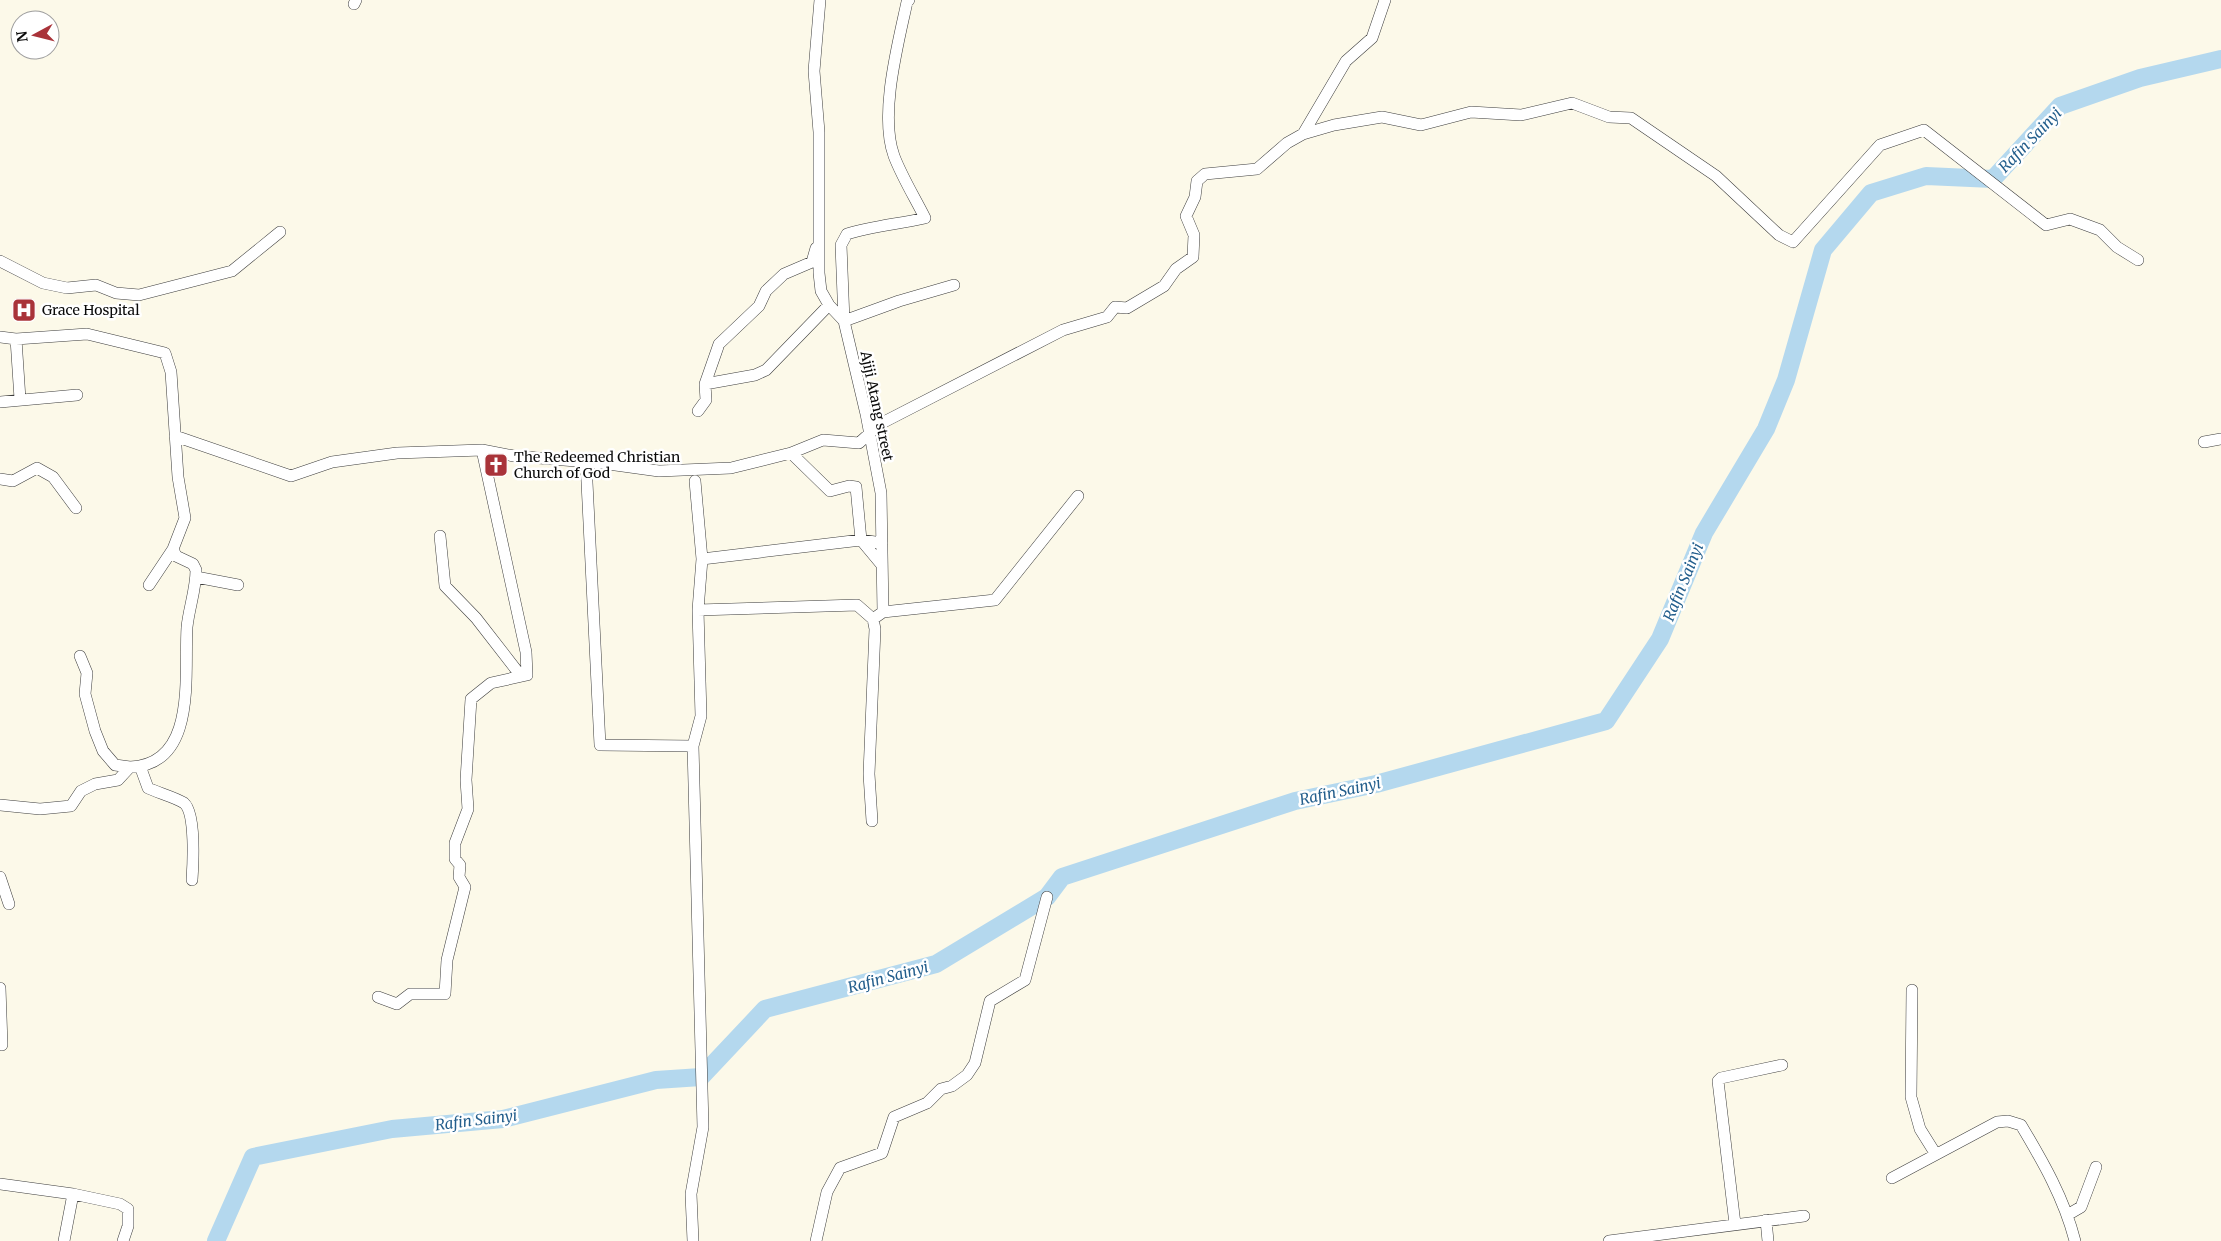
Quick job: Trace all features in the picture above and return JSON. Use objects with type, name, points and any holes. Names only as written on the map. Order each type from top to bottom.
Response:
[{"type":"street","points":[[820,0],[814,71],[819,132],[819,273],[821,291],[829,305],[844,321],[915,296],[954,285]]},
{"type":"street","points":[[1303,134],[1346,61],[1372,38],[1385,0]]},
{"type":"street","name":"Ajiji Atang street","points":[[883,612],[881,493],[844,321],[841,245],[847,234],[870,227],[925,218],[894,156],[887,124],[894,69],[908,1]]},
{"type":"street","points":[[175,436],[292,476],[332,462],[397,453],[482,450],[514,456],[659,471],[731,468],[791,453],[823,440],[859,443],[880,424],[1063,330],[1107,317],[1115,308],[1127,308],[1164,286],[1176,268],[1193,256],[1194,235],[1186,216],[1195,197],[1197,181],[1205,174],[1257,170],[1287,143],[1303,134],[1334,125],[1382,117],[1421,125],[1471,112],[1521,115],[1572,103],[1610,117],[1631,118],[1716,176],[1779,235],[1793,242],[1880,146],[1924,130],[2046,225],[2070,219],[2100,230],[2117,248],[2138,260]]},
{"type":"street","points":[[0,261],[43,283],[67,288],[96,285],[116,293],[139,295],[232,271],[280,232]]},
{"type":"street","points":[[698,411],[706,400],[705,384],[719,344],[759,306],[766,291],[784,274],[812,262],[819,237]]},
{"type":"street","points":[[705,384],[755,375],[766,370],[829,305]]},
{"type":"street","points":[[0,337],[16,339],[87,334],[165,353],[171,372],[180,494],[185,518],[173,549],[149,585]]},
{"type":"street","points":[[16,339],[20,399]]},
{"type":"street","points":[[0,402],[77,395]]},
{"type":"street","points":[[2204,442],[2221,439]]},
{"type":"street","points":[[378,997],[397,1004],[410,994],[446,994],[448,960],[465,887],[459,877],[460,865],[455,859],[455,843],[468,808],[466,780],[471,699],[491,683],[527,675],[526,652],[482,450]]},
{"type":"street","points":[[791,453],[830,491],[849,486],[856,487],[861,540],[881,564]]},
{"type":"street","points":[[586,462],[600,745],[693,746]]},
{"type":"street","points":[[0,479],[13,481],[37,468],[47,471],[76,508]]},
{"type":"street","points":[[693,1241],[692,1194],[703,1128],[693,746],[701,716],[698,610],[702,559],[695,481]]},
{"type":"street","points":[[874,619],[883,612],[995,600],[1078,496]]},
{"type":"street","points":[[440,536],[445,586],[476,618],[521,676]]},
{"type":"street","points":[[702,559],[861,540],[882,543]]},
{"type":"street","points":[[0,805],[40,809],[71,806],[81,791],[95,784],[118,780],[135,766],[163,756],[173,744],[182,720],[186,695],[188,625],[196,577],[193,564],[176,556],[173,549]]},
{"type":"street","points":[[196,577],[238,585]]},
{"type":"street","points":[[698,610],[857,604],[874,619],[869,774],[872,821]]},
{"type":"street","points":[[80,656],[87,673],[85,694],[103,752],[115,765],[135,766]]},
{"type":"street","points":[[135,766],[148,788],[184,803],[188,810],[191,832],[195,839],[192,880]]},
{"type":"street","points":[[0,877],[9,904]]},
{"type":"street","points":[[816,1241],[827,1192],[840,1168],[882,1153],[894,1118],[927,1103],[941,1089],[952,1086],[967,1075],[979,1050],[990,1001],[1025,980],[1047,897]]},
{"type":"street","points":[[0,988],[2,1045]]},
{"type":"street","points":[[1912,990],[1911,1097],[1920,1129],[1935,1153]]},
{"type":"street","points":[[1735,1224],[1718,1081],[1721,1078],[1782,1065]]},
{"type":"street","points":[[1892,1178],[1935,1153],[1997,1122],[2008,1121],[2021,1125],[2048,1170],[2068,1214],[2075,1241]]},
{"type":"street","points":[[2068,1214],[2081,1207],[2096,1167]]},
{"type":"street","points":[[0,1184],[73,1194],[120,1204],[128,1209],[128,1226],[123,1241]]},
{"type":"street","points":[[64,1241],[73,1194]]},
{"type":"street","points":[[1610,1241],[1687,1236],[1735,1224],[1804,1216]]},
{"type":"street","points":[[1766,1220],[1768,1241]]},
{"type":"waterway","name":"Rafin Sainyi","points":[[216,1241],[253,1157],[392,1129],[503,1119],[656,1080],[701,1077],[765,1009],[936,964],[1047,897],[1062,877],[1295,801],[1376,784],[1606,721],[1660,639],[1704,533],[1766,429],[1786,380],[1823,250],[1871,193],[1926,176],[1993,179],[2060,106],[2140,78],[2221,59]]},
{"type":"place","name":"Grace Hospital","points":[[24,310]]},
{"type":"place","name":"The Redeemed Christian Church of God","points":[[496,465]]}]
